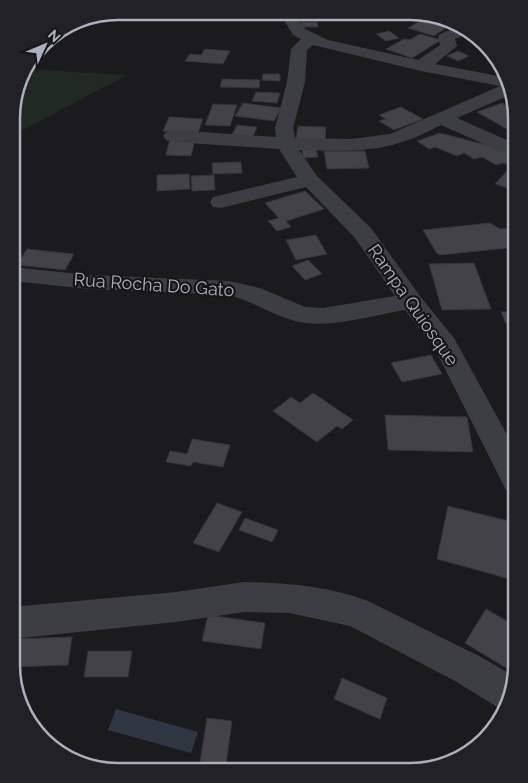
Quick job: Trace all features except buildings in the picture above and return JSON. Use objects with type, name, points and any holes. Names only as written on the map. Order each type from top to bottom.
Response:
[{"type":"street","points":[[291,20],[299,32],[310,39],[341,49],[501,81]]},
{"type":"street","points":[[421,66],[449,46],[446,37],[458,32]]},
{"type":"street","points":[[286,144],[284,128],[296,82],[299,49],[310,39]]},
{"type":"street","points":[[173,136],[286,144],[352,145],[374,143],[396,138],[505,91]]},
{"type":"street","points":[[441,118],[504,146]]},
{"type":"street","name":"Rampa Quiosque","points":[[286,144],[292,156],[310,180],[363,233],[445,344],[508,465]]},
{"type":"street","points":[[221,202],[310,180]]},
{"type":"street","name":"Rua Rocha Do Gato","points":[[20,275],[90,282],[229,288],[251,293],[287,310],[323,316],[412,301]]},
{"type":"street","points":[[20,622],[176,607],[244,597],[289,598],[356,612],[468,669],[504,692]]},
{"type":"shaded area","points":[[33,70],[127,75],[20,132],[23,92]]},
{"type":"water","points":[[116,709],[198,732],[191,753],[108,730]]}]
